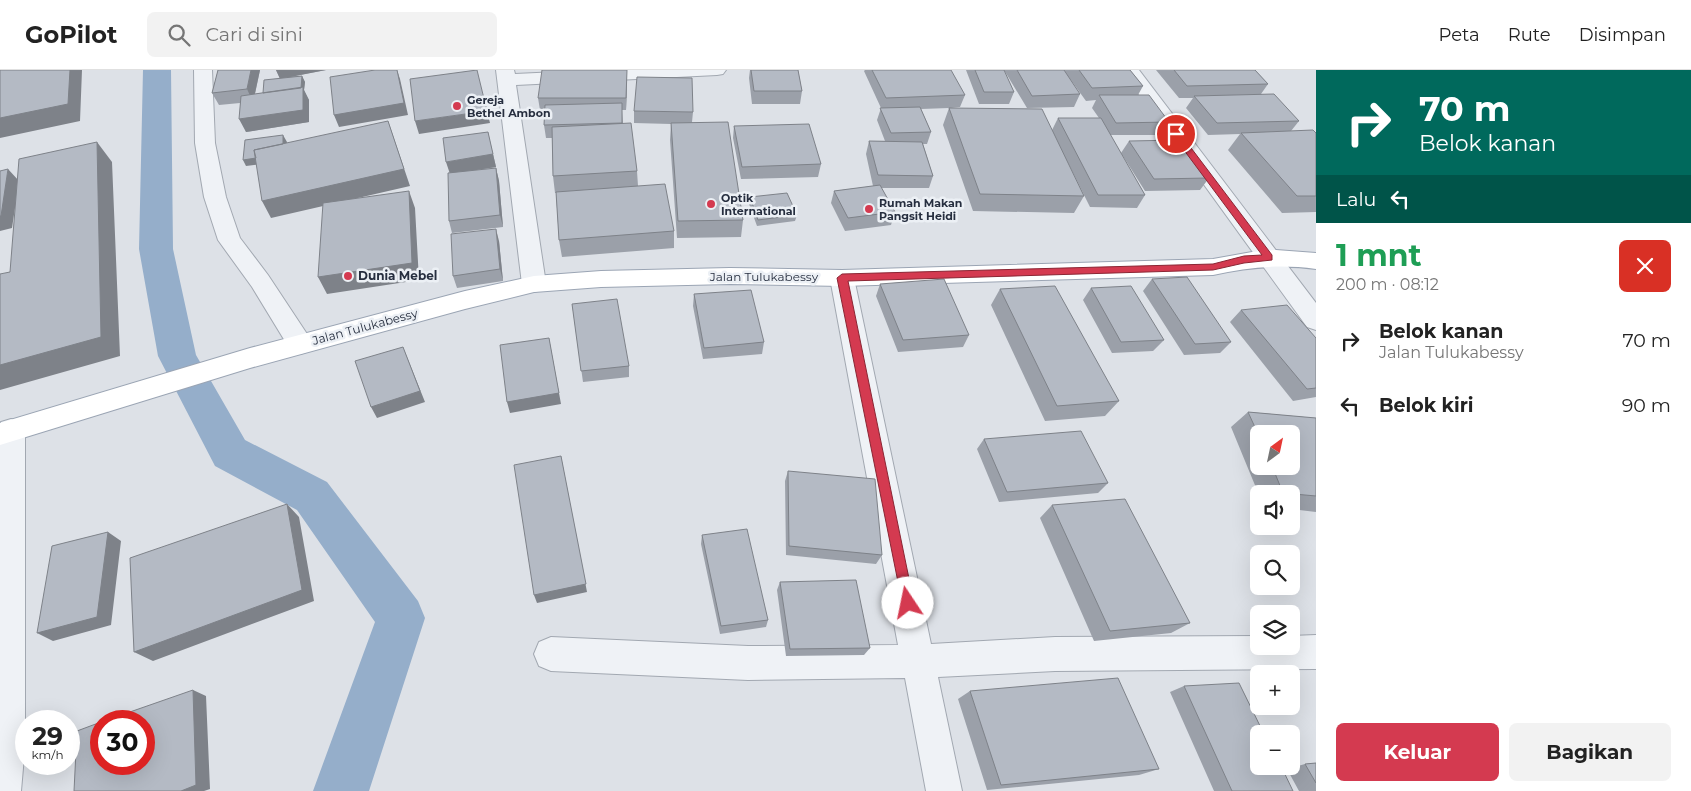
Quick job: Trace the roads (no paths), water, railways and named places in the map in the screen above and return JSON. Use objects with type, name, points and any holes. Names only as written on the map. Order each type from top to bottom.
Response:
[{"type":"main road","name":"Jalan Tulukabessy","points":[[15,430],[250,358],[465,300],[534,284],[601,279],[710,277],[842,278],[1213,267],[1244,259],[1275,265],[1288,257],[1316,263]]},
{"type":"street","points":[[204,70],[205,143],[215,197],[229,240],[260,281],[300,344]]},
{"type":"street","points":[[534,284],[506,75],[717,70]]},
{"type":"street","points":[[1130,70],[1316,321]]},
{"type":"street","points":[[842,278],[920,660],[944,791]]},
{"type":"street","points":[[3,791],[15,430]]},
{"type":"street","points":[[551,654],[748,663],[920,660],[1055,654],[1316,652]]},
{"type":"waterway","points":[[157,70],[156,249],[177,356],[230,453],[312,496],[401,618],[341,791]]},
{"type":"place","name":"Gereja Bethel Ambon","points":[[457,106]]},
{"type":"place","name":"Optik International","points":[[711,204]]},
{"type":"place","name":"Rumah Makan Pangsit Heidi","points":[[869,209]]},
{"type":"place","name":"Dunia Mebel","points":[[348,276]]}]
